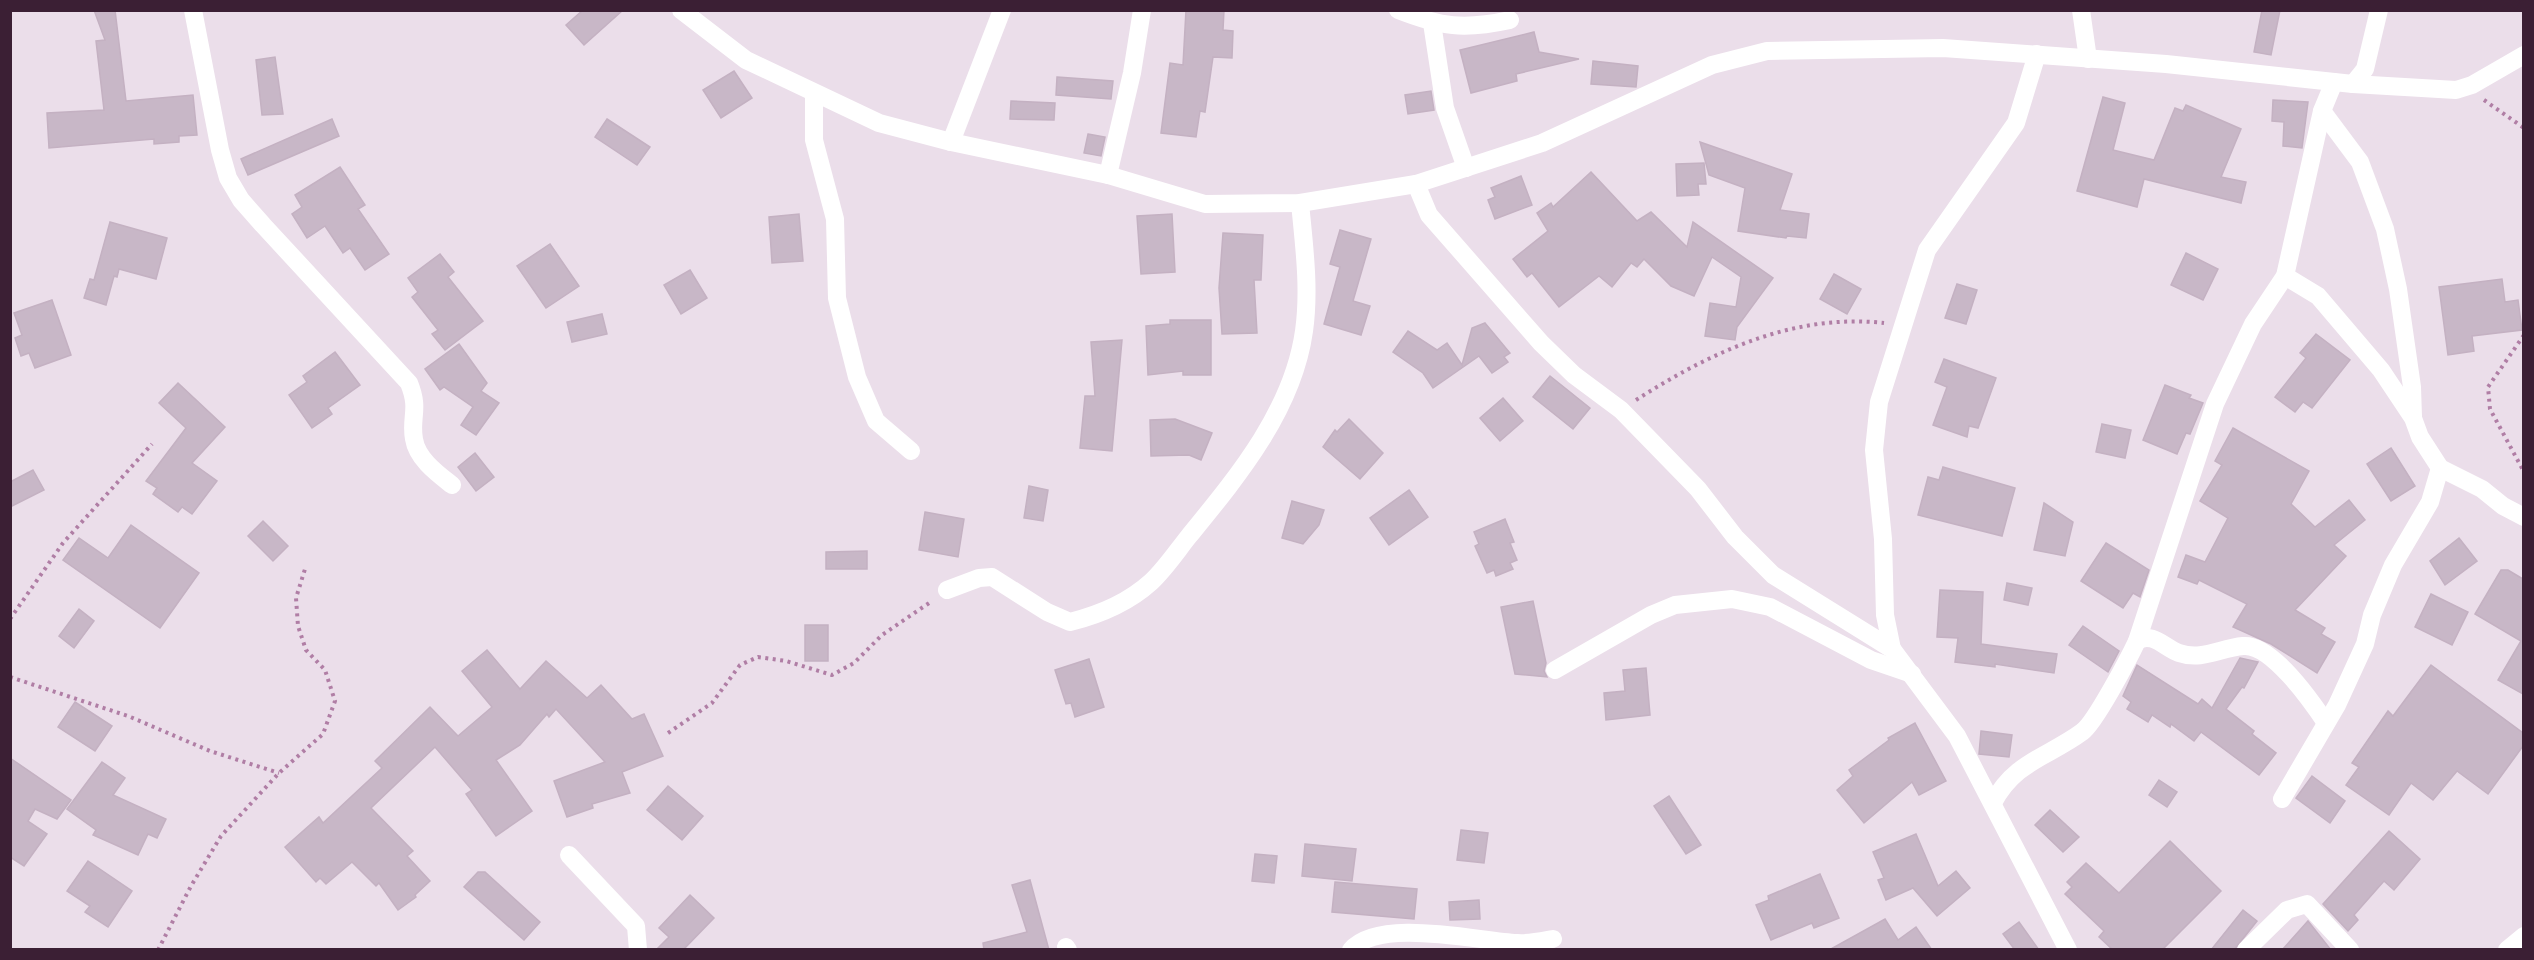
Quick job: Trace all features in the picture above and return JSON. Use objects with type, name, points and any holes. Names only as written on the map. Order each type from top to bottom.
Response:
[{"type":"street","points":[[193,10],[220,150],[228,178],[241,200],[263,225],[409,383],[414,396],[416,413],[414,438],[419,452],[434,470],[452,485]]},
{"type":"street","points":[[681,10],[746,60],[879,123],[951,142],[1108,175],[1205,204],[1300,203],[1416,184],[1542,143],[1712,66],[1767,51],[1943,48],[2166,64],[2353,84],[2456,90],[2472,85],[2523,55]]},
{"type":"street","points":[[951,142],[1002,10]]},
{"type":"street","points":[[1108,175],[1132,72],[1142,10]]},
{"type":"street","points":[[1398,10],[1432,23],[1475,27],[1510,20]]},
{"type":"street","points":[[2081,10],[2088,59]]},
{"type":"street","points":[[2353,84],[2365,69],[2379,10]]},
{"type":"street","points":[[1432,23],[1445,108],[1466,168]]},
{"type":"street","points":[[1892,649],[1885,615],[1883,539],[1874,450],[1879,402],[1927,250],[2016,123],[2037,54]]},
{"type":"street","points":[[1993,803],[2010,776],[2084,731],[2125,667],[2137,641],[2215,404],[2253,324],[2285,276],[2322,111],[2334,82]]},
{"type":"street","points":[[814,94],[814,140],[835,219],[837,298],[857,377],[876,421],[912,451]]},
{"type":"street","points":[[2322,111],[2360,162],[2385,230],[2400,299],[2412,387],[2413,418]]},
{"type":"street","points":[[1416,184],[1430,215],[1541,343],[1574,375],[1621,410],[1698,489],[1735,537],[1773,575],[1892,649],[1957,736],[2068,950]]},
{"type":"street","points":[[947,590],[979,578],[992,577],[1047,612],[1070,622],[1108,609],[1151,582],[1216,503],[1265,433],[1290,387],[1304,331],[1305,260],[1300,203]]},
{"type":"street","points":[[2285,276],[2318,296],[2349,330],[2381,370],[2413,418],[2420,436],[2440,468],[2482,489],[2503,506],[2523,517]]},
{"type":"street","points":[[2282,799],[2326,723],[2365,644],[2373,615],[2393,565],[2430,502],[2440,468]]},
{"type":"street","points":[[1555,670],[1675,605],[1732,599],[1770,607],[1871,660],[1912,674]]},
{"type":"street","points":[[2137,641],[2142,638],[2154,639],[2178,653],[2199,657],[2244,646],[2259,650],[2292,679],[2326,723]]},
{"type":"street","points":[[569,855],[636,926],[638,950]]},
{"type":"street","points":[[2246,950],[2287,910],[2307,904],[2349,950]]},
{"type":"street","points":[[1351,950],[1358,941],[1401,932],[1520,944],[1553,939]]},
{"type":"street","points":[[2507,950],[2523,936]]},
{"type":"path","points":[[2472,85],[2485,101],[2523,128]]},
{"type":"path","points":[[1621,410],[1683,370],[1745,341],[1817,322],[1860,320],[1902,325]]},
{"type":"path","points":[[2523,335],[2488,387],[2490,409],[2523,472]]},
{"type":"path","points":[[10,619],[63,543],[152,444]]},
{"type":"path","points":[[158,950],[191,886],[221,836],[279,773],[323,734],[335,701],[325,669],[306,650],[298,626],[296,598],[305,569]]},
{"type":"path","points":[[668,733],[712,703],[740,665],[758,657],[786,661],[831,675],[854,663],[882,635],[947,590]]},
{"type":"path","points":[[10,677],[128,716],[210,751],[279,773]]},
{"type":"building","points":[[94,10],[115,10],[126,101],[193,95],[197,135],[179,136],[179,142],[154,144],[154,139],[49,148],[47,113],[104,110],[96,41],[105,40]]},
{"type":"building","points":[[583,10],[623,10],[584,45],[566,25]]},
{"type":"building","points":[[1186,10],[1224,10],[1223,30],[1233,31],[1232,58],[1213,57],[1205,112],[1200,111],[1196,137],[1161,133],[1170,63],[1183,65]]},
{"type":"building","points":[[2262,10],[2280,10],[2271,55],[2254,52]]},
{"type":"building","points":[[1534,32],[1539,52],[1579,59],[1516,74],[1517,81],[1471,93],[1460,50]]},
{"type":"building","points":[[275,57],[283,114],[262,115],[256,60]]},
{"type":"building","points":[[1593,61],[1638,66],[1636,87],[1591,84]]},
{"type":"building","points":[[734,71],[752,98],[721,118],[703,90]]},
{"type":"building","points":[[1057,77],[1113,81],[1111,99],[1056,95]]},
{"type":"building","points":[[1431,91],[1434,110],[1408,114],[1405,95]]},
{"type":"building","points":[[2103,97],[2125,103],[2113,150],[2154,160],[2175,108],[2183,111],[2186,105],[2241,129],[2221,177],[2246,182],[2241,203],[2144,179],[2137,207],[2077,191]]},
{"type":"building","points":[[2273,100],[2308,102],[2302,148],[2283,146],[2284,122],[2272,121]]},
{"type":"building","points":[[1011,101],[1055,103],[1054,120],[1010,119]]},
{"type":"building","points":[[332,119],[339,136],[248,175],[241,159]]},
{"type":"building","points":[[607,119],[650,147],[637,165],[595,137]]},
{"type":"building","points":[[1088,134],[1105,137],[1101,156],[1084,153]]},
{"type":"building","points":[[1700,142],[1792,174],[1780,210],[1809,214],[1806,238],[1787,236],[1786,238],[1738,231],[1745,188],[1709,175]]},
{"type":"building","points":[[1704,163],[1706,184],[1698,184],[1699,195],[1677,196],[1676,164]]},
{"type":"building","points":[[340,167],[365,205],[358,209],[389,254],[365,270],[350,248],[343,253],[325,226],[307,238],[292,214],[302,207],[295,195]]},
{"type":"building","points":[[1591,172],[1637,221],[1651,212],[1687,247],[1693,222],[1773,278],[1737,327],[1735,340],[1705,336],[1710,303],[1736,307],[1741,277],[1712,257],[1694,296],[1671,286],[1644,259],[1637,267],[1631,263],[1612,287],[1599,276],[1559,307],[1532,273],[1527,277],[1513,259],[1548,231],[1537,213],[1551,203],[1553,207]]},
{"type":"building","points":[[1521,176],[1532,205],[1495,219],[1488,200],[1495,197],[1491,188]]},
{"type":"building","points":[[799,214],[803,261],[772,263],[769,217]]},
{"type":"building","points":[[1172,214],[1175,272],[1141,274],[1137,216]]},
{"type":"building","points":[[110,222],[167,238],[156,279],[119,269],[117,277],[114,276],[106,305],[84,298],[90,279],[94,280]]},
{"type":"building","points":[[1340,230],[1371,239],[1353,301],[1370,306],[1361,335],[1324,324],[1340,267],[1330,264]]},
{"type":"building","points":[[1223,233],[1263,235],[1261,280],[1254,280],[1257,333],[1222,334],[1219,288]]},
{"type":"building","points":[[550,244],[579,286],[546,308],[517,266]]},
{"type":"building","points":[[2186,253],[2218,269],[2203,300],[2171,285]]},
{"type":"building","points":[[440,254],[454,272],[448,277],[483,321],[445,350],[432,334],[438,330],[412,297],[418,292],[408,278]]},
{"type":"building","points":[[690,270],[707,298],[681,314],[664,285]]},
{"type":"building","points":[[1834,274],[1861,289],[1847,314],[1820,299]]},
{"type":"building","points":[[2502,279],[2505,302],[2518,300],[2522,330],[2472,336],[2474,351],[2448,355],[2439,287]]},
{"type":"building","points":[[1957,284],[1977,290],[1966,324],[1945,318]]},
{"type":"building","points":[[52,300],[71,355],[35,368],[29,353],[21,356],[15,338],[22,335],[14,313]]},
{"type":"building","points":[[602,314],[607,334],[572,342],[567,322]]},
{"type":"building","points":[[1170,320],[1211,320],[1211,375],[1183,375],[1183,371],[1148,375],[1146,326],[1170,324]]},
{"type":"building","points":[[1485,323],[1510,353],[1504,357],[1508,362],[1492,373],[1479,356],[1433,388],[1423,373],[1393,352],[1408,331],[1437,350],[1447,343],[1462,365],[1472,328]]},
{"type":"building","points":[[2316,334],[2350,360],[2312,408],[2303,402],[2295,412],[2275,397],[2306,358],[2300,353]]},
{"type":"building","points":[[1122,340],[1112,451],[1080,448],[1085,396],[1095,396],[1091,342]]},
{"type":"building","points":[[459,344],[487,383],[481,391],[499,403],[476,435],[461,425],[473,407],[444,387],[440,390],[425,369]]},
{"type":"building","points":[[335,352],[360,385],[328,408],[332,414],[312,428],[289,395],[307,382],[303,376]]},
{"type":"building","points":[[1944,359],[1996,378],[1978,428],[1969,426],[1967,437],[1933,425],[1947,387],[1935,382]]},
{"type":"building","points":[[1550,376],[1590,408],[1573,429],[1533,397]]},
{"type":"building","points":[[178,383],[225,427],[192,463],[217,481],[192,514],[182,507],[178,512],[153,494],[157,488],[146,481],[186,428],[159,403]]},
{"type":"building","points":[[2165,385],[2191,395],[2189,398],[2203,403],[2190,434],[2186,433],[2177,454],[2143,440]]},
{"type":"building","points":[[1503,398],[1523,421],[1500,441],[1480,418]]},
{"type":"building","points":[[1175,419],[1212,433],[1201,460],[1189,455],[1151,456],[1150,420]]},
{"type":"building","points":[[1349,419],[1383,453],[1360,479],[1323,447],[1335,430],[1337,432]]},
{"type":"building","points":[[2102,424],[2131,430],[2125,458],[2096,452]]},
{"type":"building","points":[[2233,428],[2309,471],[2291,504],[2315,527],[2349,500],[2365,520],[2334,545],[2346,556],[2295,610],[2325,628],[2321,634],[2335,642],[2317,673],[2271,644],[2233,627],[2247,604],[2199,580],[2197,584],[2178,577],[2186,555],[2205,562],[2228,518],[2200,501],[2222,465],[2215,461]]},
{"type":"building","points":[[2391,448],[2415,486],[2391,501],[2367,464]]},
{"type":"building","points":[[475,453],[494,477],[476,491],[458,467]]},
{"type":"building","points":[[1943,467],[2015,488],[2002,536],[1918,515],[1928,477],[1939,480]]},
{"type":"building","points":[[33,470],[44,490],[10,507],[10,482]]},
{"type":"building","points":[[1029,486],[1048,490],[1043,521],[1024,518]]},
{"type":"building","points":[[1409,490],[1428,517],[1389,545],[1370,518]]},
{"type":"building","points":[[1292,501],[1324,510],[1319,525],[1303,544],[1282,538]]},
{"type":"building","points":[[2044,503],[2073,522],[2065,556],[2034,550]]},
{"type":"building","points":[[925,512],[964,519],[958,557],[919,550]]},
{"type":"building","points":[[1505,519],[1514,542],[1510,543],[1517,560],[1510,563],[1513,569],[1496,576],[1494,570],[1487,573],[1475,546],[1479,544],[1474,532]]},
{"type":"building","points":[[263,521],[288,546],[273,561],[248,536]]},
{"type":"building","points":[[131,525],[199,573],[160,628],[63,560],[79,538],[108,558]]},
{"type":"building","points":[[2459,538],[2477,561],[2445,585],[2430,561]]},
{"type":"building","points":[[2106,543],[2149,570],[2140,597],[2133,593],[2123,608],[2081,581]]},
{"type":"building","points":[[867,551],[867,569],[826,569],[826,552]]},
{"type":"building","points":[[2501,570],[2508,570],[2523,579],[2523,694],[2498,680],[2521,641],[2475,614]]},
{"type":"building","points":[[2007,583],[2032,588],[2028,605],[2004,600]]},
{"type":"building","points":[[1940,590],[1983,592],[1981,644],[2057,654],[2054,673],[1995,664],[1995,667],[1955,662],[1958,638],[1937,637]]},
{"type":"building","points":[[2431,594],[2468,612],[2452,645],[2415,627]]},
{"type":"building","points":[[1533,601],[1546,663],[1544,671],[1547,677],[1515,674],[1501,607]]},
{"type":"building","points":[[79,609],[94,621],[74,648],[59,636]]},
{"type":"building","points":[[805,625],[828,625],[828,661],[805,661]]},
{"type":"building","points":[[2083,626],[2119,651],[2108,672],[2069,645]]},
{"type":"building","points":[[487,650],[520,689],[546,661],[587,698],[601,685],[632,719],[644,714],[663,756],[622,772],[630,793],[592,804],[593,808],[567,817],[554,781],[605,762],[556,709],[549,717],[547,714],[520,745],[496,760],[532,811],[496,836],[466,794],[472,790],[435,747],[371,808],[413,851],[407,856],[430,881],[415,895],[416,897],[398,910],[379,883],[376,886],[352,862],[326,884],[320,878],[316,882],[285,847],[319,817],[323,823],[382,768],[375,761],[430,707],[458,736],[492,707],[462,671]]},
{"type":"building","points":[[2240,658],[2258,662],[2244,688],[2242,687],[2226,709],[2254,731],[2252,734],[2276,753],[2259,775],[2201,732],[2194,741],[2171,724],[2170,727],[2152,715],[2148,722],[2127,709],[2131,702],[2123,696],[2137,665],[2198,704],[2202,699],[2212,708]]},
{"type":"building","points":[[1089,659],[1104,707],[1075,717],[1071,703],[1066,704],[1055,670]]},
{"type":"building","points":[[2431,665],[2523,733],[2523,746],[2488,794],[2457,771],[2433,800],[2411,783],[2389,815],[2346,785],[2359,767],[2352,763],[2388,711],[2393,716]]},
{"type":"building","points":[[1646,668],[1650,715],[1606,720],[1604,693],[1625,691],[1623,670]]},
{"type":"building","points":[[75,702],[112,726],[95,751],[58,727]]},
{"type":"building","points":[[1915,723],[1946,781],[1919,795],[1912,782],[1864,823],[1837,790],[1853,776],[1849,770],[1889,740],[1888,738]]},
{"type":"building","points":[[1981,731],[2012,735],[2009,757],[1979,754]]},
{"type":"building","points":[[10,758],[71,800],[57,819],[35,809],[28,821],[47,834],[24,866],[10,857]]},
{"type":"building","points":[[102,762],[125,778],[113,795],[166,819],[157,838],[148,834],[138,855],[93,835],[96,830],[67,809]]},
{"type":"building","points":[[2312,776],[2345,801],[2330,823],[2296,798]]},
{"type":"building","points":[[2159,780],[2177,792],[2167,807],[2149,795]]},
{"type":"building","points":[[668,786],[703,816],[682,840],[647,810]]},
{"type":"building","points":[[1669,796],[1701,845],[1686,854],[1654,806]]},
{"type":"building","points":[[2050,810],[2079,837],[2063,852],[2035,825]]},
{"type":"building","points":[[1461,830],[1488,833],[1484,863],[1457,860]]},
{"type":"building","points":[[2389,831],[2420,859],[2394,890],[2384,881],[2354,915],[2358,920],[2348,931],[2323,904]]},
{"type":"building","points":[[1916,834],[1938,886],[1956,871],[1970,888],[1937,916],[1913,888],[1886,900],[1878,880],[1884,878],[1873,852]]},
{"type":"building","points":[[2170,841],[2221,891],[2162,950],[2113,950],[2099,937],[2104,931],[2065,894],[2072,887],[2067,882],[2086,863],[2119,893]]},
{"type":"building","points":[[1305,844],[1356,849],[1352,881],[1302,876]]},
{"type":"building","points":[[1255,854],[1277,856],[1274,883],[1252,881]]},
{"type":"building","points":[[88,861],[132,891],[108,927],[85,912],[90,906],[67,891]]},
{"type":"building","points":[[478,872],[485,872],[540,922],[524,940],[464,887]]},
{"type":"building","points":[[1820,874],[1839,918],[1814,928],[1812,923],[1771,940],[1756,905],[1769,900],[1768,896]]},
{"type":"building","points":[[1030,880],[1049,950],[984,950],[983,943],[1027,932],[1012,885]]},
{"type":"building","points":[[1335,882],[1417,889],[1414,919],[1332,912]]},
{"type":"building","points":[[690,895],[714,918],[683,950],[656,950],[669,937],[659,928]]},
{"type":"building","points":[[1479,900],[1480,919],[1450,920],[1449,902]]},
{"type":"building","points":[[2243,910],[2257,921],[2234,950],[2211,950]]},
{"type":"building","points":[[1885,919],[1898,940],[1916,927],[1932,950],[1829,950]]},
{"type":"building","points":[[2308,921],[2331,950],[2282,950]]},
{"type":"building","points":[[2019,922],[2039,950],[2015,950],[2003,934]]}]
